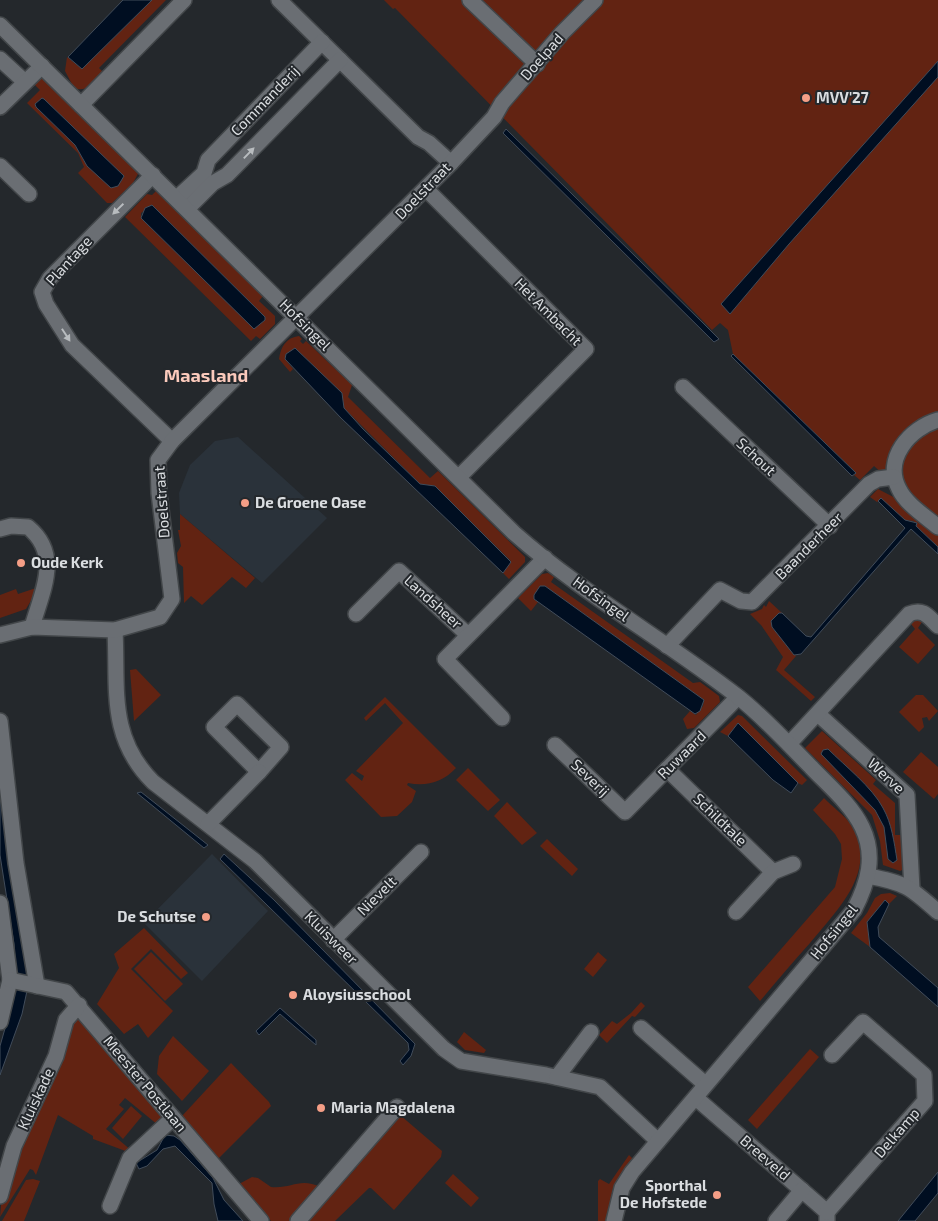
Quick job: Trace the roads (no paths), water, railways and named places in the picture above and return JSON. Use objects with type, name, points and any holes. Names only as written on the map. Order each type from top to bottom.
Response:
[{"type":"street","points":[[81,105],[184,0]]},
{"type":"street","points":[[279,0],[418,137],[429,143],[451,163]]},
{"type":"street","points":[[470,0],[537,64]]},
{"type":"street","name":"Doelpad","points":[[494,117],[502,103],[594,0]]},
{"type":"street","name":"Hofsingel","points":[[0,25],[514,533],[545,558],[738,697],[789,744],[856,816],[869,850],[868,876],[863,894],[841,928],[705,1084],[696,1098],[632,1172],[622,1188],[614,1221]]},
{"type":"street","name":"Commanderij","points":[[182,204],[204,173],[208,160],[322,42]]},
{"type":"street","points":[[0,58],[25,82]]},
{"type":"street","name":"Commanderij","points":[[182,204],[227,175],[340,60]]},
{"type":"street","points":[[0,107],[42,66]]},
{"type":"street","name":"Doelstraat","points":[[0,635],[32,627],[115,630],[160,617],[172,599],[159,493],[158,460],[172,441],[426,189],[494,117]]},
{"type":"street","points":[[208,160],[214,173],[227,175]]},
{"type":"street","points":[[0,166],[29,194]]},
{"type":"street","name":"Plantage","points":[[153,175],[50,278],[42,292],[46,304],[72,344],[172,441]]},
{"type":"street","name":"Het Ambacht","points":[[426,189],[586,349],[459,477]]},
{"type":"street","name":"Schout","points":[[683,388],[830,526]]},
{"type":"street","points":[[938,420],[920,429],[900,448],[895,461],[894,476],[899,489],[908,500],[938,527]]},
{"type":"street","name":"Baanderheer","points":[[667,646],[720,590],[742,601],[752,602],[870,484],[878,479],[894,476]]},
{"type":"street","points":[[0,529],[10,526],[28,527],[43,542],[47,552],[48,560],[44,584],[32,627]]},
{"type":"street","name":"Landsheer","points":[[502,718],[445,659],[545,558]]},
{"type":"street","name":"Landsheer","points":[[356,614],[399,571],[468,634]]},
{"type":"street","points":[[789,744],[909,614],[916,610],[924,612],[938,626]]},
{"type":"street","name":"Kluisweer","points":[[115,630],[119,720],[122,738],[138,767],[153,782],[255,861],[444,1049],[461,1061],[557,1077],[600,1087],[658,1141]]},
{"type":"street","name":"Ruwaard","points":[[625,812],[738,697]]},
{"type":"street","points":[[208,824],[259,772],[281,747],[238,704],[214,727],[259,772]]},
{"type":"street","name":"Werve","points":[[818,714],[907,794],[912,889]]},
{"type":"street","points":[[0,721],[16,864],[34,985]]},
{"type":"street","name":"Severij","points":[[555,744],[625,812]]},
{"type":"street","name":"Schildtale","points":[[667,769],[773,872]]},
{"type":"street","name":"Nievelt","points":[[334,940],[421,852]]},
{"type":"street","points":[[736,912],[773,872],[793,864]]},
{"type":"street","points":[[868,876],[900,882],[912,889],[938,912]]},
{"type":"street","points":[[0,903],[12,980],[0,1022]]},
{"type":"street","name":"Meester Postlaan","points":[[12,980],[66,992],[79,1005],[260,1221]]},
{"type":"street","name":"Kluiskade","points":[[0,1196],[14,1146],[56,1056],[66,1020],[79,1005]]},
{"type":"street","name":"Delkamp","points":[[827,1217],[925,1101],[924,1075],[863,1022],[832,1055]]},
{"type":"street","points":[[641,1028],[705,1084]]},
{"type":"street","points":[[557,1077],[591,1032]]},
{"type":"street","name":"Breeveld","points":[[696,1098],[802,1190],[827,1217]]},
{"type":"street","points":[[298,1221],[397,1107]]},
{"type":"street","points":[[110,1206],[130,1158],[173,1118]]},
{"type":"street","points":[[776,1221],[802,1190]]},
{"type":"water","points":[[123,0],[152,0],[82,69],[68,57]]},
{"type":"water","points":[[938,61],[938,77],[789,244],[730,314],[721,304]]},
{"type":"water","points":[[42,98],[124,176],[118,186],[111,188],[87,166],[75,145],[36,107],[35,104]]},
{"type":"water","points":[[506,129],[719,339],[714,342],[503,133]]},
{"type":"water","points":[[152,205],[265,317],[265,320],[254,329],[141,218],[145,208]]},
{"type":"water","points":[[295,348],[342,393],[344,408],[363,429],[420,484],[435,486],[511,562],[503,573],[341,418],[285,359],[286,354]]},
{"type":"water","points":[[733,354],[856,473],[852,476],[731,356]]},
{"type":"water","points":[[881,498],[905,520],[917,523],[916,526],[938,547],[938,554],[911,529],[801,654],[794,655],[772,627],[771,621],[779,613],[782,613],[806,636],[811,637],[905,528],[878,501]]},
{"type":"water","points":[[540,586],[545,586],[704,700],[700,711],[695,714],[534,599],[534,595]]},
{"type":"water","points":[[738,723],[798,783],[791,793],[773,780],[728,736]]},
{"type":"water","points":[[828,749],[865,785],[883,808],[889,820],[894,840],[897,860],[893,863],[888,859],[884,827],[875,810],[821,754],[823,750]]},
{"type":"water","points":[[0,766],[30,977],[22,1014],[0,1075],[0,1046],[14,997],[16,977],[14,944],[0,855]]},
{"type":"water","points":[[141,792],[208,845],[204,848],[137,793]]},
{"type":"water","points":[[224,854],[274,900],[415,1044],[411,1056],[403,1065],[400,1061],[409,1050],[408,1043],[220,859]]},
{"type":"water","points":[[885,900],[889,904],[878,927],[879,937],[938,988],[938,1007],[870,947],[867,922]]},
{"type":"water","points":[[280,1008],[316,1040],[316,1045],[280,1014],[259,1035],[256,1031]]},
{"type":"water","points":[[165,1135],[174,1136],[180,1140],[213,1178],[224,1200],[243,1221],[218,1221],[212,1183],[175,1146],[163,1149],[147,1166],[139,1169],[136,1163],[157,1150]]},
{"type":"water","points":[[938,1172],[938,1193],[915,1221],[898,1221]]},
{"type":"place","name":"MVV'27","points":[[806,98]]},
{"type":"place","name":"De Groene Oase","points":[[245,503]]},
{"type":"place","name":"Oude Kerk","points":[[21,563]]},
{"type":"place","name":"De Schutse","points":[[206,917]]},
{"type":"place","name":"Aloysiusschool","points":[[293,995]]},
{"type":"place","name":"Maria Magdalena","points":[[321,1108]]},
{"type":"place","name":"Sporthal De Hofstede","points":[[717,1195]]},
{"type":"district","name":"Maasland","points":[[206,376]]}]
